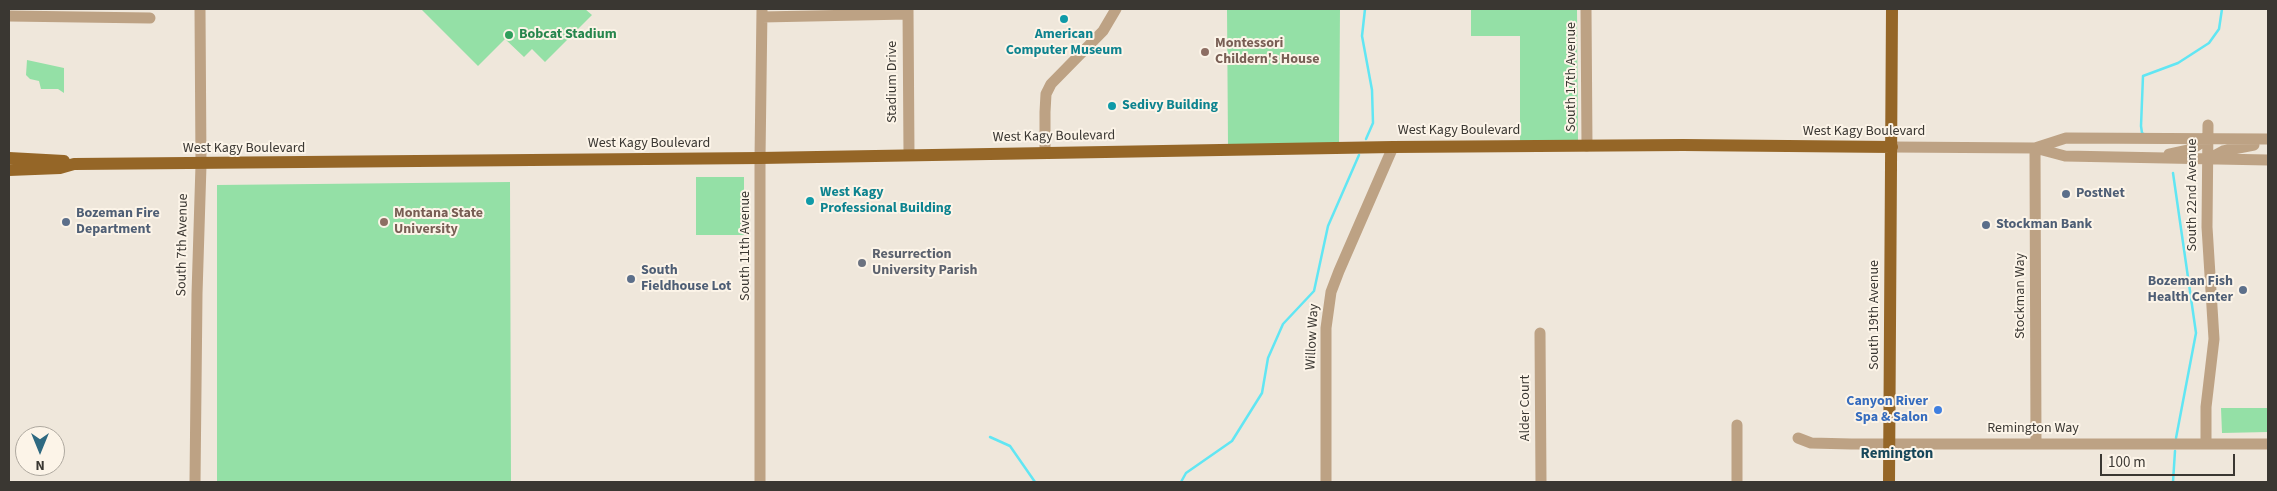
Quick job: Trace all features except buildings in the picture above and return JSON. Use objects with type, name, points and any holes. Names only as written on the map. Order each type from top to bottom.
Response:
[{"type":"main road","name":"South 19th Avenue","points":[[1889,482],[1892,9]]},
{"type":"main road","name":"West Kagy Boulevard","points":[[9,170],[60,168],[74,164],[201,165],[760,158],[1393,146],[1892,147]]},
{"type":"main road","name":"West Kagy Boulevard","points":[[9,158],[62,160],[74,164]]},
{"type":"street","name":"South 7th Avenue","points":[[195,482],[197,294],[201,165],[200,9]]},
{"type":"street","points":[[1045,152],[1046,94],[1051,84],[1103,31],[1116,9]]},
{"type":"street","name":"South 17th Avenue","points":[[1586,9],[1587,146]]},
{"type":"street","points":[[762,13],[908,12]]},
{"type":"street","name":"Stadium Drive","points":[[908,12],[909,154]]},
{"type":"street","name":"South 11th Avenue","points":[[760,482],[762,13]]},
{"type":"street","points":[[9,16],[150,18]]},
{"type":"street","name":"South 22nd Avenue","points":[[2206,444],[2206,408],[2214,339],[2206,227],[2208,125]]},
{"type":"street","name":"West Kagy Boulevard","points":[[2035,148],[2066,138],[2268,139]]},
{"type":"street","points":[[2100,157],[2119,154],[2166,155],[2192,149],[2208,139]]},
{"type":"street","points":[[2207,159],[2223,151],[2245,145],[2268,145]]},
{"type":"street","name":"Willow Way","points":[[1326,482],[1326,328],[1332,292],[1339,271],[1393,146]]},
{"type":"street","name":"West Kagy Boulevard","points":[[1892,147],[2035,148],[2065,156],[2268,160]]},
{"type":"street","name":"Stockman Way","points":[[2035,148],[2036,444]]},
{"type":"street","name":"Alder Court","points":[[1540,333],[1541,482]]},
{"type":"street","points":[[1737,425],[1737,482]]},
{"type":"street","name":"Remington Way","points":[[1798,438],[1811,443],[1889,444],[2268,444]]},
{"type":"green space","name":"Bobcat Stadium","points":[[421,9],[585,9],[592,15],[545,62],[532,49],[524,57],[505,39],[478,66]]},
{"type":"green space","points":[[1227,9],[1340,9],[1339,144],[1228,144]]},
{"type":"green space","points":[[1471,9],[1577,9],[1578,141],[1520,143],[1520,36],[1471,36]]},
{"type":"green space","points":[[27,60],[64,68],[64,93],[58,89],[41,89],[39,81],[30,79],[26,75]]},
{"type":"green space","points":[[696,177],[744,177],[744,235],[696,235]]},
{"type":"green space","points":[[510,182],[511,482],[217,482],[217,185]]},
{"type":"green space","points":[[2221,408],[2268,408],[2268,432],[2222,433]]},
{"type":"waterway","points":[[1365,9],[1362,36],[1372,90],[1373,123],[1366,139]]},
{"type":"waterway","points":[[2144,134],[2142,133],[2141,126],[2143,76],[2178,63],[2209,43],[2219,29],[2222,9]]},
{"type":"waterway","points":[[1181,482],[1186,473],[1232,441],[1262,393],[1268,358],[1283,324],[1314,291],[1328,226],[1359,155]]},
{"type":"waterway","points":[[2173,173],[2196,333],[2176,438]]},
{"type":"waterway","points":[[990,437],[1010,446],[1035,482]]},
{"type":"waterway","points":[[2173,482],[2175,451]]},
{"type":"place","name":"American Computer Museum","points":[[1064,19]]},
{"type":"place","name":"Bobcat Stadium","points":[[509,35]]},
{"type":"place","name":"Montessori Childern's House","points":[[1205,52]]},
{"type":"place","name":"Sedivy Building","points":[[1112,106]]},
{"type":"place","name":"PostNet","points":[[2066,194]]},
{"type":"place","name":"West Kagy Professional Building","points":[[810,201]]},
{"type":"place","name":"Bozeman Fire Department","points":[[66,222]]},
{"type":"place","name":"Montana State University","points":[[384,222]]},
{"type":"place","name":"Stockman Bank","points":[[1986,225]]},
{"type":"place","name":"Resurrection University Parish","points":[[862,263]]},
{"type":"place","name":"South Fieldhouse Lot","points":[[631,279]]},
{"type":"place","name":"Bozeman Fish Health Center","points":[[2243,290]]},
{"type":"place","name":"Canyon River Spa & Salon","points":[[1938,410]]},
{"type":"district","name":"Remington","points":[[1897,455]]}]
